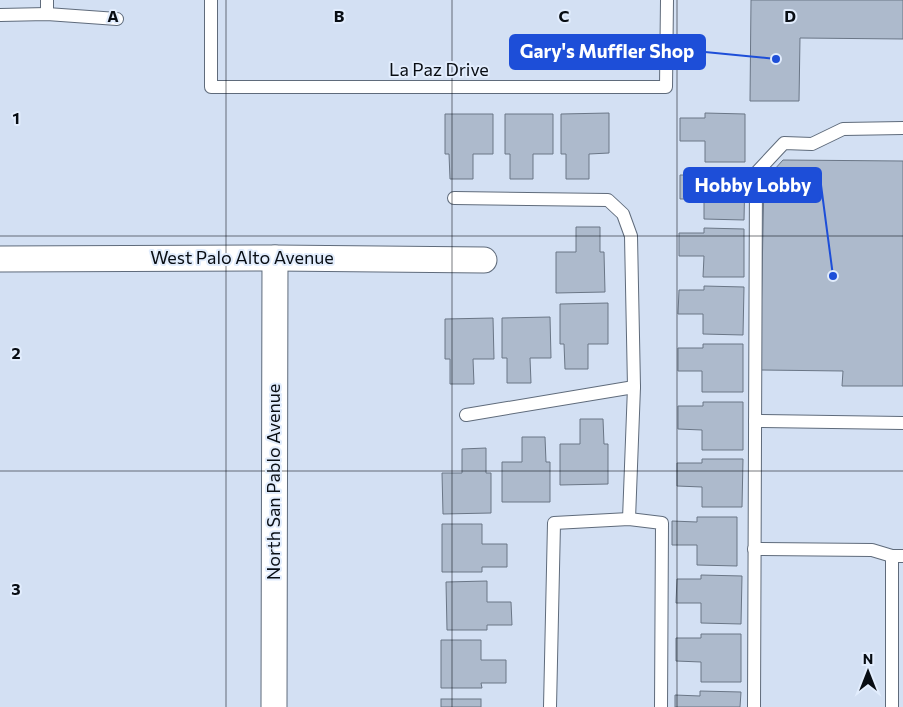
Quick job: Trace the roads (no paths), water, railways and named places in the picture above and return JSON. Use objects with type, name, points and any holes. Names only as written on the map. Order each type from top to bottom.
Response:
[{"type":"street","name":"West Palo Alto Avenue","points":[[0,259],[275,258],[484,260]]},
{"type":"street","name":"North San Pablo Avenue","points":[[274,707],[275,258]]},
{"type":"lane","points":[[47,0],[48,14]]},
{"type":"lane","name":"La Paz Drive","points":[[212,0],[212,87],[666,87],[668,0]]},
{"type":"lane","points":[[0,15],[48,14],[117,19]]},
{"type":"lane","points":[[754,707],[756,173],[784,143],[812,144],[843,129],[903,128]]},
{"type":"lane","points":[[454,198],[608,200],[623,214],[631,236],[634,387],[629,519]]},
{"type":"lane","points":[[466,415],[634,387]]},
{"type":"lane","points":[[755,420],[903,423]]},
{"type":"lane","points":[[550,707],[554,523],[629,519],[662,523],[661,707]]},
{"type":"lane","points":[[754,549],[872,550],[897,556],[892,707]]},
{"type":"place","name":"Gary's Muffler Shop","points":[[776,59]]},
{"type":"place","name":"Hobby Lobby","points":[[833,276]]}]
